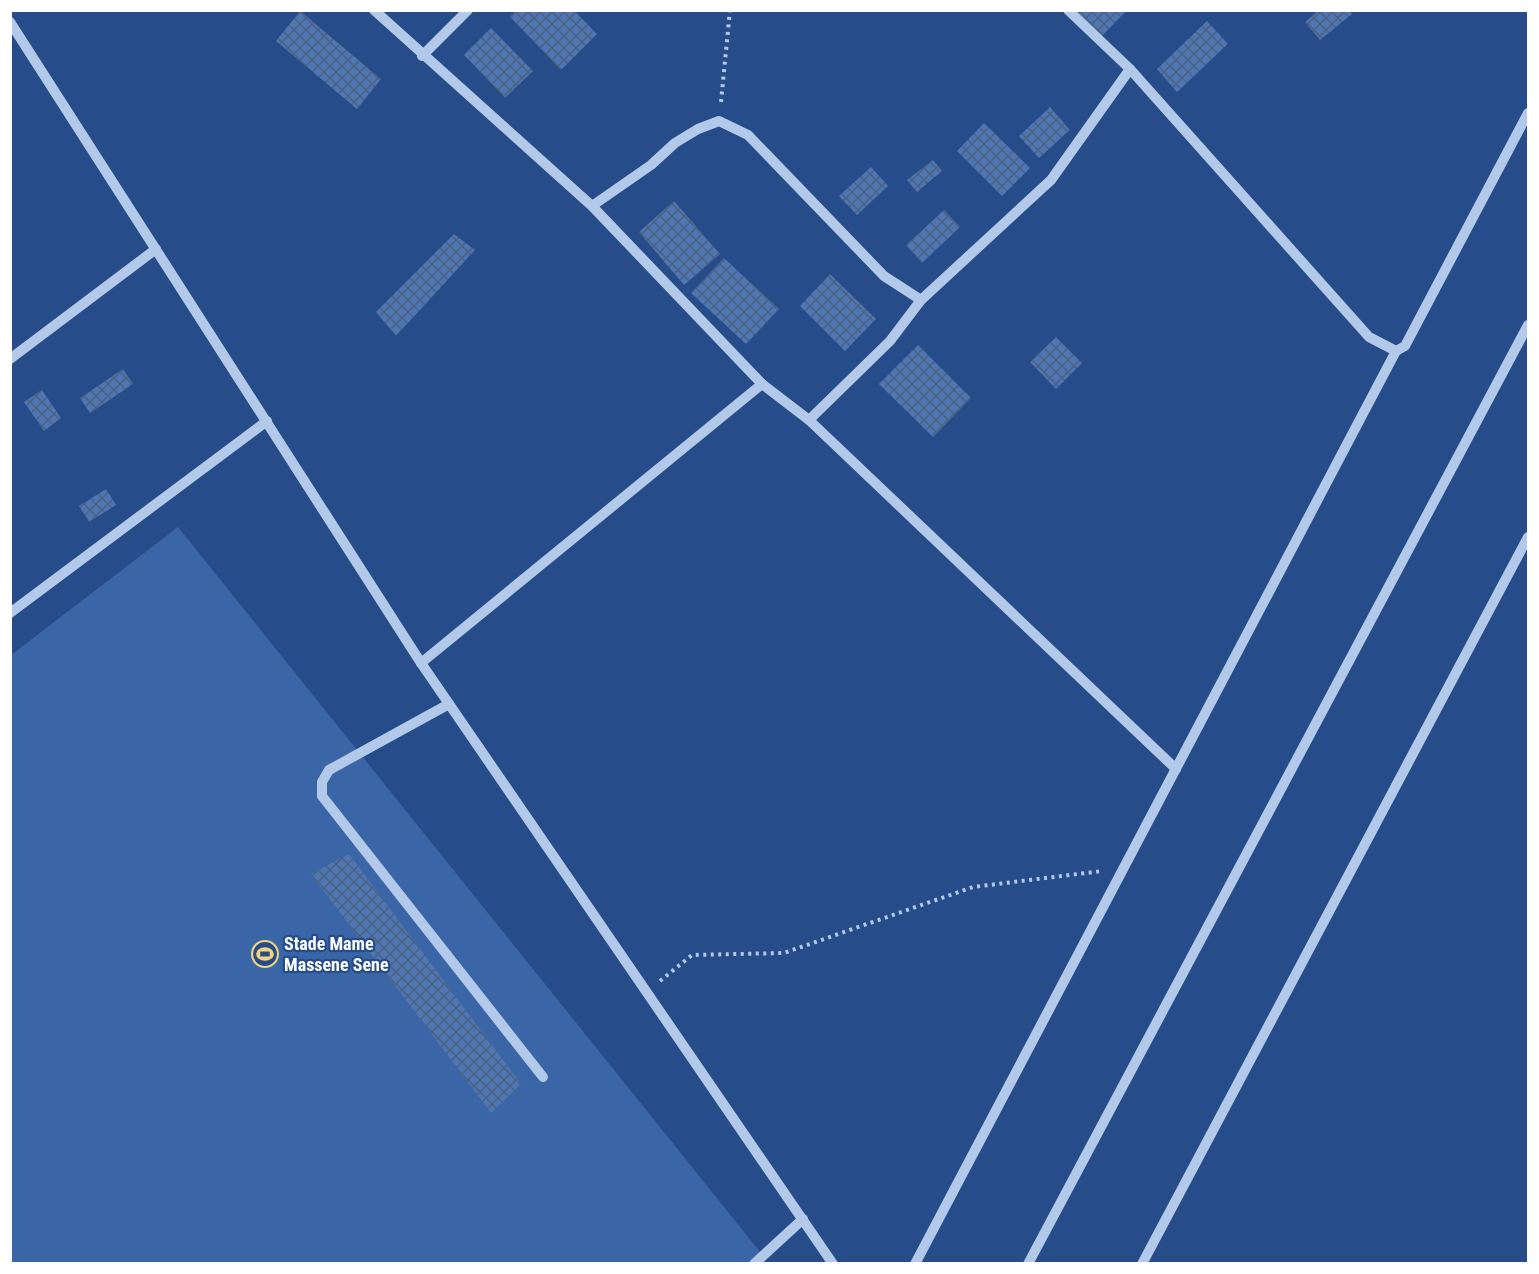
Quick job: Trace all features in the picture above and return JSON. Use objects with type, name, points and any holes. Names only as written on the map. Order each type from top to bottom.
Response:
[{"type":"street","points":[[374,10],[422,56],[592,206],[762,384],[809,420],[1176,769]]},
{"type":"street","points":[[422,56],[468,10]]},
{"type":"street","points":[[1068,10],[1130,69],[1369,337],[1396,351]]},
{"type":"street","points":[[10,22],[421,663],[833,1263]]},
{"type":"street","points":[[809,420],[890,341],[921,300],[1052,180],[1130,69]]},
{"type":"street","points":[[915,1263],[1396,351],[1405,346],[1528,113]]},
{"type":"street","points":[[592,206],[651,165],[675,143],[698,129],[719,121],[748,135],[884,276],[921,300]]},
{"type":"street","points":[[10,358],[156,249]]},
{"type":"street","points":[[1028,1263],[1524,345],[1528,325]]},
{"type":"street","points":[[421,663],[762,384]]},
{"type":"street","points":[[10,613],[267,421]]},
{"type":"street","points":[[1142,1263],[1528,537]]},
{"type":"street","points":[[449,704],[330,770],[322,782],[322,796],[543,1077]]},
{"type":"street","points":[[754,1263],[803,1219]]},
{"type":"path","points":[[719,121],[730,10]]},
{"type":"path","points":[[646,992],[692,955],[784,953],[973,887],[1124,868]]},
{"type":"shaded area","name":"Stade Mame Massene Sene","points":[[178,527],[761,1253],[746,1264],[11,1264],[11,655]]},
{"type":"building","points":[[516,10],[574,10],[597,34],[561,70],[510,17]]},
{"type":"building","points":[[1075,10],[1127,10],[1101,37]]},
{"type":"building","points":[[1319,10],[1348,10],[1352,14],[1320,40],[1305,22]]},
{"type":"building","points":[[300,11],[381,79],[357,109],[276,41]]},
{"type":"building","points":[[1207,21],[1228,44],[1177,92],[1157,69]]},
{"type":"building","points":[[491,28],[533,71],[505,98],[464,55]]},
{"type":"building","points":[[1050,107],[1070,130],[1039,158],[1019,136]]},
{"type":"building","points":[[984,123],[1030,168],[1002,196],[957,151]]},
{"type":"building","points":[[933,160],[942,171],[917,192],[907,180]]},
{"type":"building","points":[[871,167],[888,186],[857,215],[839,196]]},
{"type":"building","points":[[674,201],[720,254],[684,285],[639,232]]},
{"type":"building","points":[[944,210],[960,227],[922,263],[906,245]]},
{"type":"building","points":[[454,234],[475,250],[396,336],[376,312]]},
{"type":"building","points":[[724,258],[779,309],[746,344],[691,293]]},
{"type":"building","points":[[830,274],[876,319],[845,351],[800,306]]},
{"type":"building","points":[[1056,337],[1082,363],[1056,389],[1030,362]]},
{"type":"building","points":[[918,345],[971,398],[933,437],[879,384]]},
{"type":"building","points":[[123,369],[133,384],[90,413],[80,398]]},
{"type":"building","points":[[42,390],[61,418],[44,431],[24,402]]},
{"type":"building","points":[[106,489],[116,505],[89,522],[79,506]]},
{"type":"building","points":[[349,854],[521,1084],[491,1113],[311,874]]},
{"type":"place","name":"Stade Mame Massene Sene","points":[[265,954]]}]
